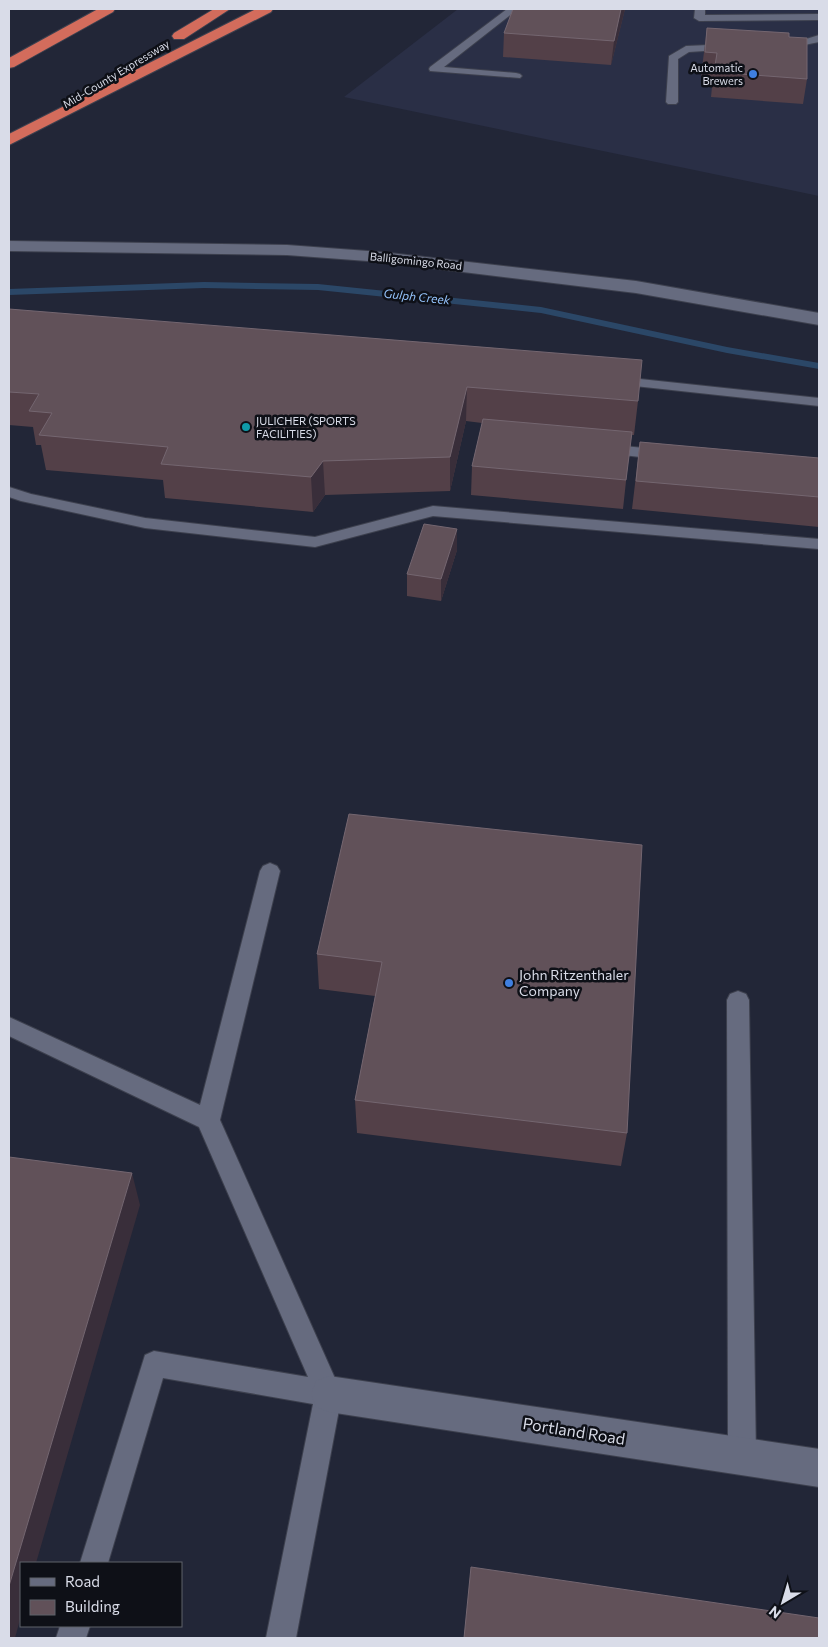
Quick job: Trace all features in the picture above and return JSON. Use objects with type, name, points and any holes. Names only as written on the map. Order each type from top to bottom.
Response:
[{"type":"highway","name":"Mid-County Expressway","points":[[9,140],[223,9]]},
{"type":"highway","points":[[9,140],[266,9]]},
{"type":"highway","points":[[9,64],[106,10]]},
{"type":"street","name":"Balligomingo Road","points":[[9,246],[287,250],[381,257],[636,288],[819,319]]},
{"type":"street","name":"Portland Road","points":[[329,1394],[819,1468]]},
{"type":"lane","points":[[513,9],[434,69],[516,76]]},
{"type":"lane","points":[[700,9],[699,18],[769,13],[819,17]]},
{"type":"lane","points":[[765,48],[805,43],[819,38]]},
{"type":"lane","points":[[672,102],[673,58],[686,49],[747,48]]},
{"type":"lane","points":[[594,378],[819,402]]},
{"type":"lane","points":[[585,447],[683,457]]},
{"type":"lane","points":[[9,492],[27,498],[145,523],[315,542],[433,512],[819,544]]},
{"type":"lane","points":[[270,871],[208,1120],[329,1394],[281,1638]]},
{"type":"lane","points":[[738,1000],[742,1456]]},
{"type":"lane","points":[[9,1026],[208,1120]]},
{"type":"lane","points":[[94,1562],[154,1364],[329,1394]]},
{"type":"shaded area","points":[[458,9],[819,9],[819,196],[344,97]]},
{"type":"building","points":[[513,9],[621,9],[614,41],[504,33]]},
{"type":"building","points":[[707,28],[789,33],[789,37],[807,38],[807,79],[714,72],[717,53],[705,52]]},
{"type":"building","name":"JULICHER (SPORTS FACILITIES)","points":[[9,309],[642,360],[638,401],[467,387],[450,457],[323,461],[311,477],[161,464],[168,447],[39,435],[52,413],[29,411],[39,394],[9,392]]},
{"type":"building","points":[[483,419],[632,432],[626,480],[472,466]]},
{"type":"building","points":[[640,442],[819,458],[819,497],[636,481]]},
{"type":"building","points":[[424,524],[457,529],[441,579],[407,574]]},
{"type":"building","points":[[349,814],[642,845],[627,1133],[355,1100],[382,962],[317,954]]},
{"type":"building","points":[[9,1157],[132,1173],[9,1586]]},
{"type":"building","points":[[471,1567],[819,1618],[819,1638],[464,1638]]},
{"type":"waterway","name":"Gulph Creek","points":[[9,292],[204,285],[318,287],[541,310],[727,350],[819,366]]},
{"type":"place","name":"Automatic Brewers","points":[[753,74]]},
{"type":"place","name":"JULICHER (SPORTS FACILITIES)","points":[[246,427]]},
{"type":"place","name":"John Ritzenthaler Company","points":[[509,983]]}]
